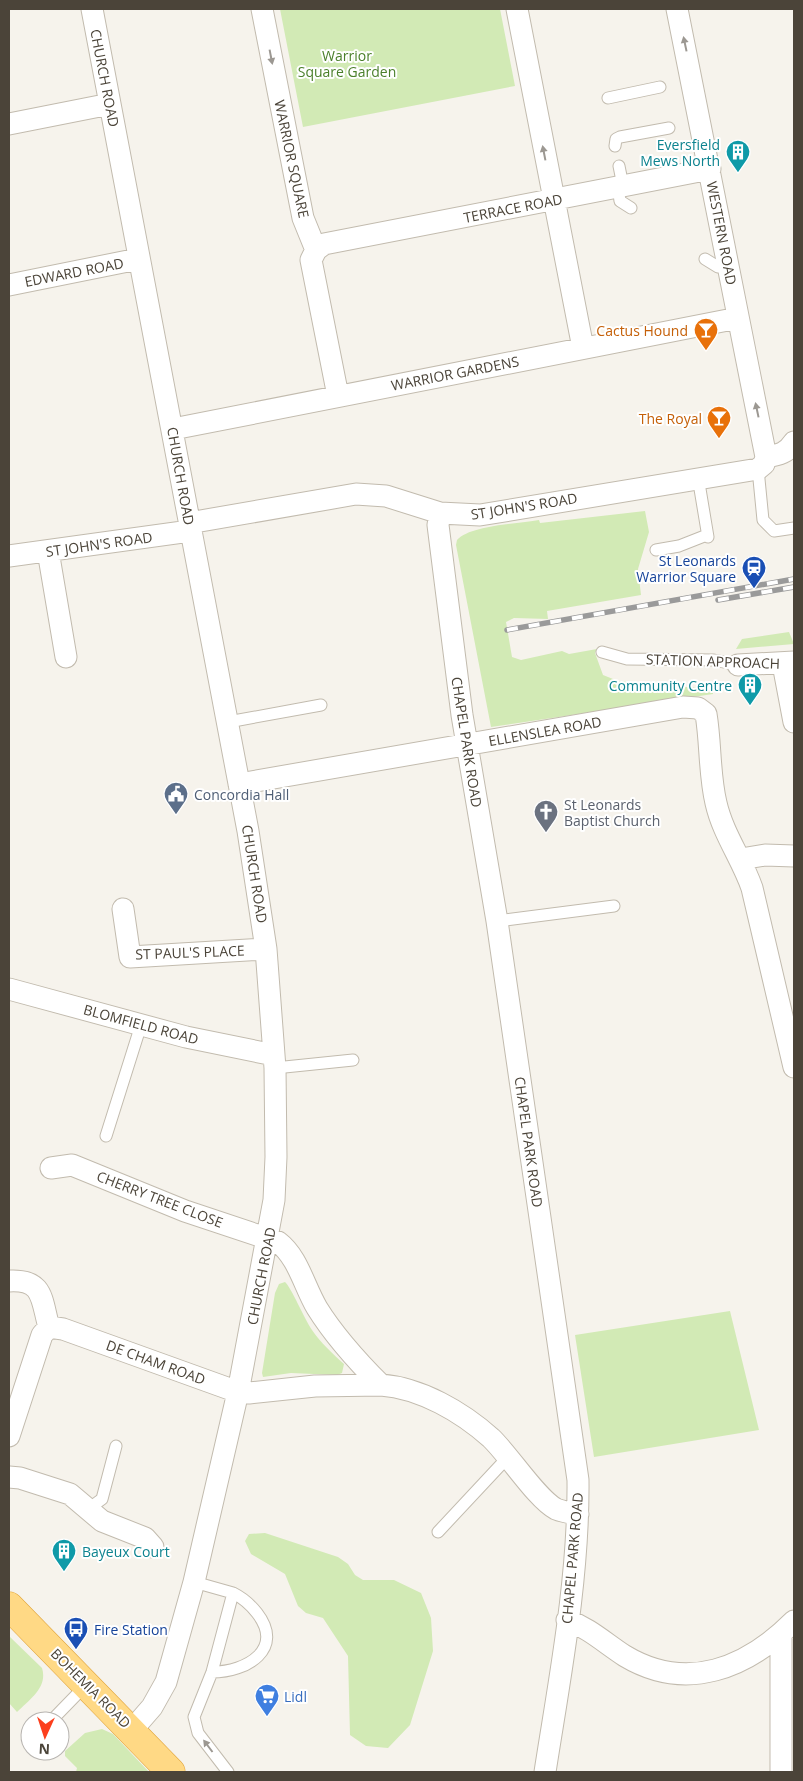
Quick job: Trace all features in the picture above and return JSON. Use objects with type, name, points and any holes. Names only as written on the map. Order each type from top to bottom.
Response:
[{"type":"highway","name":"BOHEMIA ROAD","points":[[9,1606],[88,1684],[171,1772]]},
{"type":"street","name":"CHURCH ROAD","points":[[92,9],[239,784],[266,949],[274,1061],[276,1157],[274,1200],[269,1238],[238,1392],[194,1582],[166,1682],[152,1707],[132,1730]]},
{"type":"street","name":"WARRIOR SQUARE","points":[[262,9],[303,218],[316,250],[311,260],[338,396]]},
{"type":"street","points":[[517,9],[583,348]]},
{"type":"street","name":"WESTERN ROAD","points":[[677,9],[686,82],[695,123],[710,169],[729,265],[762,463]]},
{"type":"street","points":[[9,124],[110,104]]},
{"type":"street","name":"TERRACE ROAD","points":[[316,250],[324,244],[553,200],[620,180],[710,169]]},
{"type":"street","name":"EDWARD ROAD","points":[[9,285],[138,259]]},
{"type":"street","name":"WARRIOR GARDENS","points":[[173,429],[738,318]]},
{"type":"street","name":"ST JOHN'S ROAD","points":[[9,556],[189,527],[356,494],[386,496],[440,513],[480,515],[698,477],[762,463],[792,449]]},
{"type":"street","name":"CHAPEL PARK ROAD","points":[[440,513],[438,525],[467,746],[497,921],[578,1480],[578,1514],[567,1620],[544,1772]]},
{"type":"street","points":[[48,551],[66,657]]},
{"type":"street","points":[[788,663],[794,722]]},
{"type":"street","name":"STATION APPROACH","points":[[738,665],[788,663]]},
{"type":"street","name":"ELLENSLEA ROAD","points":[[239,784],[691,706],[706,714],[716,802],[722,825],[741,859]]},
{"type":"street","points":[[794,856],[765,855],[741,859],[752,888],[794,1067]]},
{"type":"street","name":"ST PAUL'S PLACE","points":[[123,910],[130,957],[266,949]]},
{"type":"street","name":"BLOMFIELD ROAD","points":[[9,989],[274,1061]]},
{"type":"street","name":"CHERRY TREE CLOSE","points":[[51,1168],[72,1165],[185,1211],[269,1238]]},
{"type":"street","points":[[269,1238],[287,1249],[316,1306],[334,1333],[355,1359],[382,1385]]},
{"type":"street","points":[[9,1281],[23,1280],[34,1285],[40,1292],[49,1327],[42,1335],[9,1436]]},
{"type":"street","name":"DE CHAM ROAD","points":[[49,1327],[63,1329],[238,1392],[249,1393],[315,1386],[382,1385],[394,1386],[420,1395],[461,1414],[491,1439],[546,1502],[554,1508],[578,1514]]},
{"type":"street","points":[[9,1478],[20,1478],[70,1494],[106,1524],[145,1538],[154,1547]]},
{"type":"street","points":[[567,1620],[586,1627],[624,1655],[645,1666],[683,1675],[704,1674],[730,1666],[790,1631]]},
{"type":"street","points":[[781,1772],[790,1631]]},
{"type":"lane","points":[[608,98],[660,87]]},
{"type":"lane","points":[[615,146],[616,139],[620,137],[668,128]]},
{"type":"lane","points":[[620,180],[620,201],[631,208]]},
{"type":"lane","points":[[705,259],[718,266],[729,265]]},
{"type":"lane","points":[[762,463],[763,520],[774,531],[794,528]]},
{"type":"lane","points":[[656,550],[679,546],[708,536],[698,477]]},
{"type":"lane","name":"STATION APPROACH","points":[[602,652],[627,659],[714,660],[738,665]]},
{"type":"lane","points":[[228,722],[321,705]]},
{"type":"lane","points":[[497,921],[614,906]]},
{"type":"lane","points":[[106,1136],[142,1025]]},
{"type":"lane","points":[[274,1061],[353,1060]]},
{"type":"lane","points":[[87,1510],[102,1499],[116,1446]]},
{"type":"lane","points":[[438,1532],[508,1457]]},
{"type":"lane","points":[[194,1582],[233,1593],[252,1606],[265,1623],[268,1633],[267,1641],[261,1654],[251,1662],[237,1669],[212,1672]]},
{"type":"lane","points":[[228,1772],[198,1733],[194,1717],[212,1672],[233,1593]]},
{"type":"lane","points":[[61,1711],[88,1684]]},
{"type":"green space","name":"Warrior Square Garden","points":[[280,9],[500,9],[515,86],[303,127]]},
{"type":"green space","points":[[645,511],[649,532],[638,569],[641,595],[547,611],[548,619],[514,618],[506,622],[512,657],[521,660],[562,651],[569,654],[597,649],[595,653],[603,675],[618,681],[710,689],[713,690],[713,694],[491,727],[456,545],[457,540],[473,531],[495,526],[539,520],[540,523]]},
{"type":"green space","points":[[789,632],[794,644],[736,649],[742,639]]},
{"type":"green space","points":[[285,1282],[315,1334],[344,1364],[342,1373],[337,1375],[291,1373],[263,1377],[262,1373],[275,1293],[279,1284]]},
{"type":"green space","points":[[730,1311],[759,1430],[594,1457],[575,1335]]},
{"type":"green space","points":[[265,1533],[338,1557],[348,1564],[355,1575],[363,1580],[394,1580],[421,1593],[431,1618],[433,1651],[410,1725],[388,1748],[366,1746],[350,1735],[348,1656],[323,1618],[306,1613],[298,1606],[285,1574],[251,1554],[245,1541],[249,1534]]},
{"type":"green space","points":[[9,1636],[42,1668],[43,1675],[37,1692],[17,1712],[9,1703]]},
{"type":"green space","points":[[102,1729],[113,1734],[149,1772],[76,1772],[77,1768],[70,1761],[70,1746],[85,1733]]},
{"type":"railway","points":[[507,630],[794,579]]},
{"type":"railway","points":[[718,600],[794,587]]},
{"type":"place","name":"Eversfield Mews North","points":[[738,173]]},
{"type":"place","name":"Cactus Hound","points":[[706,351]]},
{"type":"place","name":"The Royal","points":[[719,439]]},
{"type":"place","name":"St Leonards Warrior Square","points":[[754,589]]},
{"type":"place","name":"Community Centre","points":[[750,706]]},
{"type":"place","name":"Concordia Hall","points":[[176,815]]},
{"type":"place","name":"St Leonards Baptist Church","points":[[546,833]]},
{"type":"place","name":"Bayeux Court","points":[[64,1572]]},
{"type":"place","name":"Fire Station","points":[[76,1650]]},
{"type":"place","name":"Lidl","points":[[267,1717]]}]
